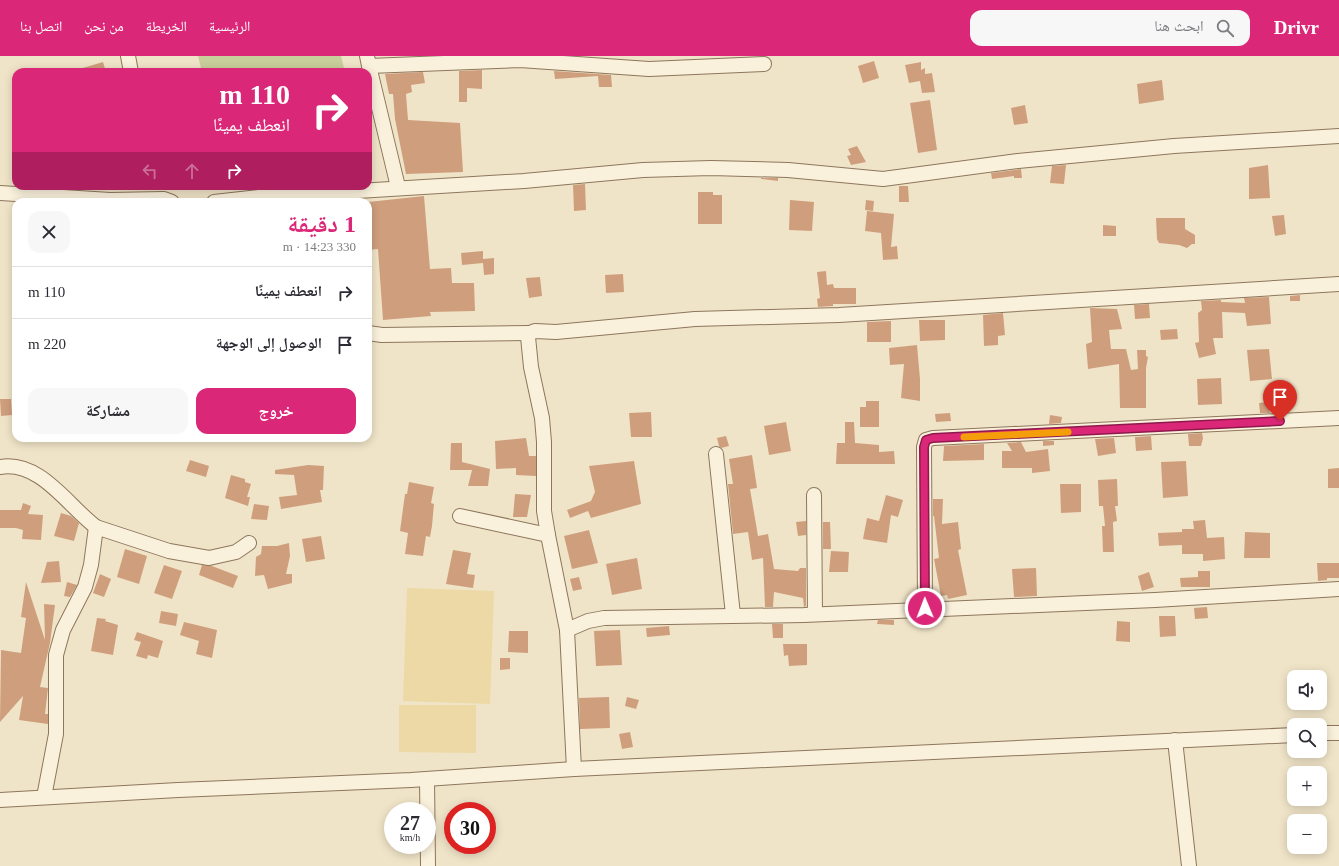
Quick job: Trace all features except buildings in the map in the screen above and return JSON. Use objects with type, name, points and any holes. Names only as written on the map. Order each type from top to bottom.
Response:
[{"type":"street","points":[[128,56],[130,68]]},
{"type":"street","points":[[368,61],[432,62],[520,60],[649,69],[764,64]]},
{"type":"street","points":[[372,78],[398,187]]},
{"type":"street","points":[[372,189],[524,181],[643,170],[711,168],[788,170],[883,179],[1018,161],[1174,146],[1339,136]]},
{"type":"street","points":[[244,198],[352,190]]},
{"type":"street","points":[[0,193],[79,198]]},
{"type":"street","points":[[138,198],[165,196]]},
{"type":"street","points":[[372,334],[382,335],[530,333],[688,320],[854,314],[1339,284]]},
{"type":"street","points":[[530,333],[528,337],[531,367],[542,418],[544,442],[544,511],[567,630],[574,769]]},
{"type":"street","points":[[925,608],[924,447],[926,440],[933,438],[1339,418]]},
{"type":"street","points":[[716,454],[733,615]]},
{"type":"street","points":[[0,467],[24,468],[39,476],[62,495],[81,516],[96,527],[169,551],[209,558],[236,552],[250,543]]},
{"type":"street","points":[[814,495],[815,614]]},
{"type":"street","points":[[460,516],[548,535]]},
{"type":"street","points":[[44,797],[56,734],[56,655],[63,630],[85,587],[91,565],[96,527]]},
{"type":"street","points":[[567,630],[588,621],[604,618],[815,614],[925,608],[1155,600],[1339,589]]},
{"type":"street","points":[[1327,734],[1339,733]]},
{"type":"street","points":[[0,800],[427,779],[574,769],[1287,735]]},
{"type":"street","points":[[1175,740],[1189,866]]},
{"type":"street","points":[[427,779],[428,866]]},
{"type":"green space","points":[[198,56],[341,56],[344,68],[201,68]]},
{"type":"sand","points":[[407,588],[494,591],[490,704],[403,701]]},
{"type":"sand","points":[[399,705],[476,705],[476,753],[399,752]]},
{"type":"slow traffic","points":[[964,437],[1068,432]]},
{"type":"route","points":[[925,608],[924,447],[926,440],[933,438],[1003,436],[1280,421]]}]
